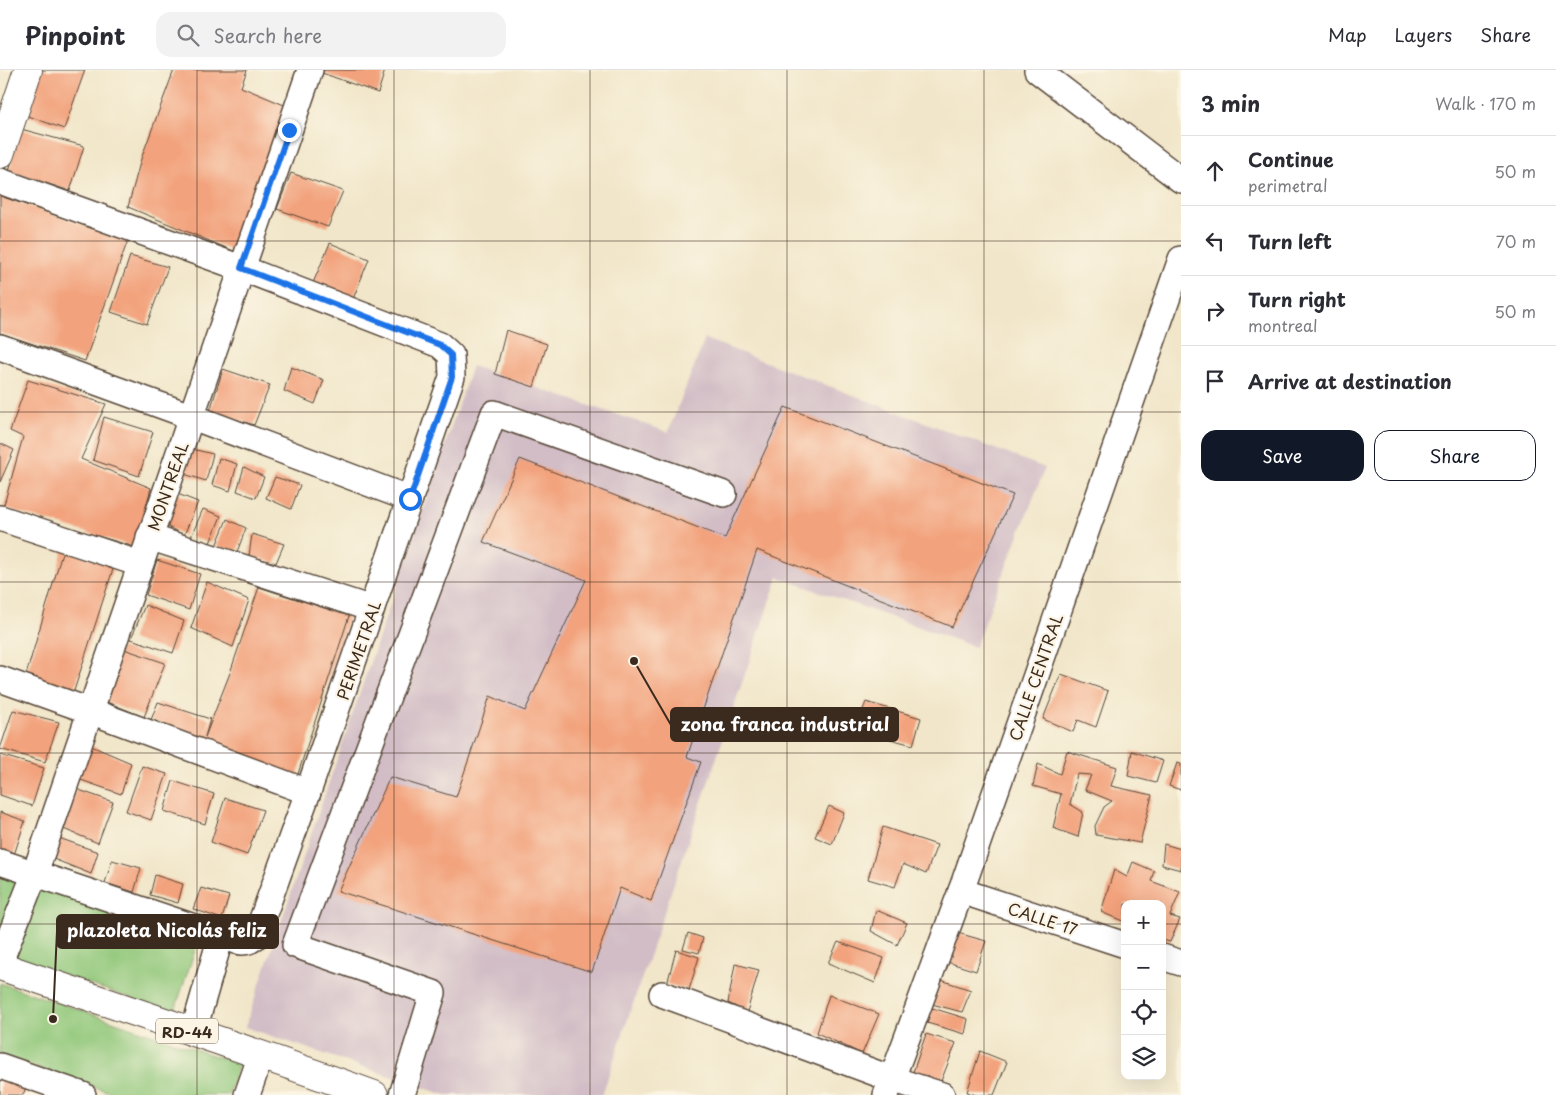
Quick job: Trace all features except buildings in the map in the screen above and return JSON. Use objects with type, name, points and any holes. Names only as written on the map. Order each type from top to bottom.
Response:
[{"type":"main road","points":[[0,154],[28,70]]},
{"type":"main road","name":"RD-44","points":[[0,964],[374,1095]]},
{"type":"street","name":"MONTREAL","points":[[0,964],[35,873],[310,70]]},
{"type":"street","points":[[1036,70],[1181,180]]},
{"type":"street","points":[[0,181],[241,268]]},
{"type":"street","name":"CALLE CENTRAL","points":[[889,1087],[961,891],[1181,259]]},
{"type":"street","name":"PERIMETRAL","points":[[221,936],[246,943],[256,936],[452,377],[451,355],[440,345],[241,268]]},
{"type":"street","points":[[0,348],[190,416],[410,499]]},
{"type":"street","points":[[402,1095],[433,993],[295,945],[494,413],[724,494]]},
{"type":"street","points":[[0,518],[140,564]]},
{"type":"street","points":[[150,536],[372,609]]},
{"type":"street","points":[[0,679],[308,792]]},
{"type":"street","points":[[0,862],[221,936],[193,1033]]},
{"type":"street","name":"CALLE 17","points":[[961,891],[1121,944]]},
{"type":"street","points":[[1166,958],[1181,963]]},
{"type":"street","points":[[662,994],[889,1087],[942,1095]]},
{"type":"street","points":[[246,1095],[261,1054]]},
{"type":"street","points":[[0,1066],[83,1095]]},
{"type":"shaded area","points":[[705,339],[1045,468],[975,647],[778,577],[602,1095],[445,1095],[245,1027],[472,366],[668,432]]},
{"type":"green space","points":[[0,871],[197,944],[174,1013],[0,954]]},
{"type":"green space","points":[[0,983],[239,1064],[228,1095],[118,1095],[0,1055]]},
{"type":"place","name":"zona franca industrial","points":[[634,661]]},
{"type":"place","name":"plazoleta Nicolás feliz","points":[[53,1019]]},
{"type":"route","points":[[289,130],[241,268],[440,345],[451,355],[452,377],[410,499]]}]
